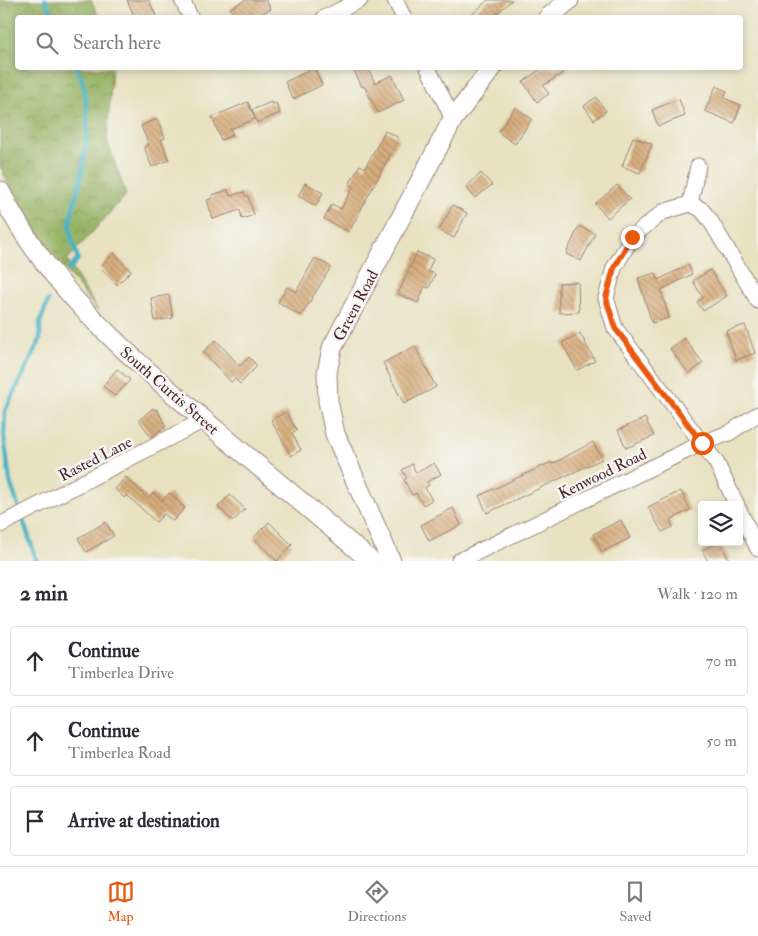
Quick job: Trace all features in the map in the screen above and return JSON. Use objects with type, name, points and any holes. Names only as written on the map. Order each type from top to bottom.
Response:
[{"type":"street","points":[[182,0],[189,15]]},
{"type":"street","points":[[330,15],[360,0]]},
{"type":"street","points":[[395,0],[402,15]]},
{"type":"street","points":[[552,15],[569,0]]},
{"type":"street","points":[[429,70],[453,119]]},
{"type":"street","name":"Green Road","points":[[391,561],[335,434],[328,401],[327,373],[332,348],[453,119],[490,70]]},
{"type":"street","points":[[690,204],[698,166]]},
{"type":"street","name":"South Curtis Street","points":[[0,191],[44,264],[63,288],[129,355],[371,561]]},
{"type":"street","points":[[735,501],[716,462],[615,328],[606,298],[614,268],[632,237],[663,212],[690,204],[701,209],[710,220],[758,301]]},
{"type":"street","name":"Kenwood Road","points":[[459,561],[702,443],[729,433],[758,414]]},
{"type":"street","name":"Rasted Lane","points":[[6,522],[204,420]]},
{"type":"street","points":[[743,518],[758,549]]},
{"type":"green space","points":[[0,0],[91,0],[98,15],[15,15],[15,70],[112,70],[107,140],[126,195],[67,260],[98,311],[32,223],[20,205],[0,166]]},
{"type":"building","points":[[127,0],[149,0],[156,15],[134,15]]},
{"type":"building","points":[[246,0],[266,0],[271,9],[259,15],[234,15],[230,8]]},
{"type":"building","points":[[488,0],[512,0],[495,15],[471,15]]},
{"type":"building","points":[[310,70],[315,70],[322,85],[293,99],[285,82]]},
{"type":"building","points":[[354,70],[369,70],[375,83],[392,75],[404,100],[378,113],[364,86],[362,87]]},
{"type":"building","points":[[539,70],[567,70],[543,86],[549,94],[537,102],[523,82]]},
{"type":"building","points":[[716,86],[727,91],[724,98],[741,105],[734,123],[705,111]]},
{"type":"building","points":[[596,97],[606,111],[594,120],[584,106]]},
{"type":"building","points":[[679,99],[685,116],[658,126],[652,110]]},
{"type":"building","points":[[248,102],[255,119],[230,129],[233,135],[221,140],[212,117]]},
{"type":"building","points":[[271,102],[272,104],[276,103],[280,113],[257,123],[252,110]]},
{"type":"building","points":[[515,107],[532,119],[515,144],[498,132]]},
{"type":"building","points":[[157,119],[165,138],[161,140],[169,160],[152,167],[144,147],[149,145],[141,126]]},
{"type":"building","points":[[385,131],[399,138],[349,232],[324,219],[332,204],[341,209],[353,187],[349,185],[360,165],[365,168]]},
{"type":"building","points":[[633,137],[652,144],[640,173],[622,166]]},
{"type":"building","points":[[481,173],[492,185],[475,198],[466,187]]},
{"type":"building","points":[[305,183],[323,193],[316,206],[298,196]]},
{"type":"building","points":[[617,185],[630,199],[608,218],[595,204]]},
{"type":"building","points":[[228,190],[230,196],[244,192],[245,196],[248,196],[254,215],[242,219],[240,210],[213,219],[207,200],[213,198],[212,195]]},
{"type":"building","points":[[453,205],[467,213],[454,238],[439,230]]},
{"type":"building","points":[[579,226],[595,234],[581,261],[566,254]]},
{"type":"building","points":[[417,252],[433,259],[428,271],[435,274],[429,288],[425,286],[418,303],[398,294]]},
{"type":"building","points":[[114,253],[131,271],[117,285],[100,267]]},
{"type":"building","points":[[315,258],[331,267],[301,316],[278,302],[287,287],[296,292]]},
{"type":"building","points":[[688,265],[692,274],[661,290],[669,318],[652,323],[638,278],[656,273],[658,280]]},
{"type":"building","points":[[710,270],[727,296],[703,311],[697,302],[703,298],[693,281]]},
{"type":"building","points":[[578,282],[579,312],[559,313],[559,283]]},
{"type":"building","points":[[169,295],[173,318],[155,321],[151,298]]},
{"type":"building","points":[[745,325],[755,353],[736,360],[726,331]]},
{"type":"building","points":[[580,333],[595,361],[577,370],[562,343]]},
{"type":"building","points":[[684,338],[703,363],[689,374],[670,349]]},
{"type":"building","points":[[216,340],[240,366],[249,357],[257,366],[240,384],[235,379],[231,382],[203,352]]},
{"type":"building","points":[[415,346],[436,387],[404,404],[383,363]]},
{"type":"building","points":[[117,369],[130,380],[115,396],[103,386]]},
{"type":"building","points":[[153,408],[154,410],[157,409],[166,426],[151,437],[139,420]]},
{"type":"building","points":[[286,412],[297,430],[292,433],[301,450],[291,456],[271,420]]},
{"type":"building","points":[[645,418],[654,436],[626,448],[618,430]]},
{"type":"building","points":[[593,442],[602,459],[487,513],[479,496],[551,462],[552,464]]},
{"type":"building","points":[[434,463],[441,474],[427,482],[429,485],[425,488],[432,500],[423,505],[416,493],[412,495],[404,480],[407,478],[402,470],[412,464],[416,473]]},
{"type":"building","points":[[126,477],[148,499],[153,493],[162,501],[169,493],[185,508],[173,521],[164,514],[156,522],[127,495],[124,498],[115,489]]},
{"type":"building","points":[[681,491],[690,510],[670,520],[673,527],[662,532],[648,507]]},
{"type":"building","points":[[230,495],[245,509],[233,521],[218,507]]},
{"type":"building","points":[[453,508],[461,525],[429,541],[421,525]]},
{"type":"building","points":[[621,520],[630,538],[602,552],[593,534]]},
{"type":"building","points":[[106,522],[114,536],[86,552],[78,538]]},
{"type":"building","points":[[269,522],[292,545],[277,561],[253,538]]},
{"type":"building","points":[[711,546],[722,546],[730,561],[708,561],[702,550]]},
{"type":"waterway","points":[[45,0],[52,15]]},
{"type":"waterway","points":[[69,270],[78,259],[71,235],[70,220],[83,167],[87,123],[85,94],[78,70]]},
{"type":"waterway","points":[[37,561],[10,482],[4,436],[5,411],[40,340],[40,322],[48,301]]},
{"type":"route","points":[[632,237],[614,268],[606,298],[615,328],[702,443]]}]
